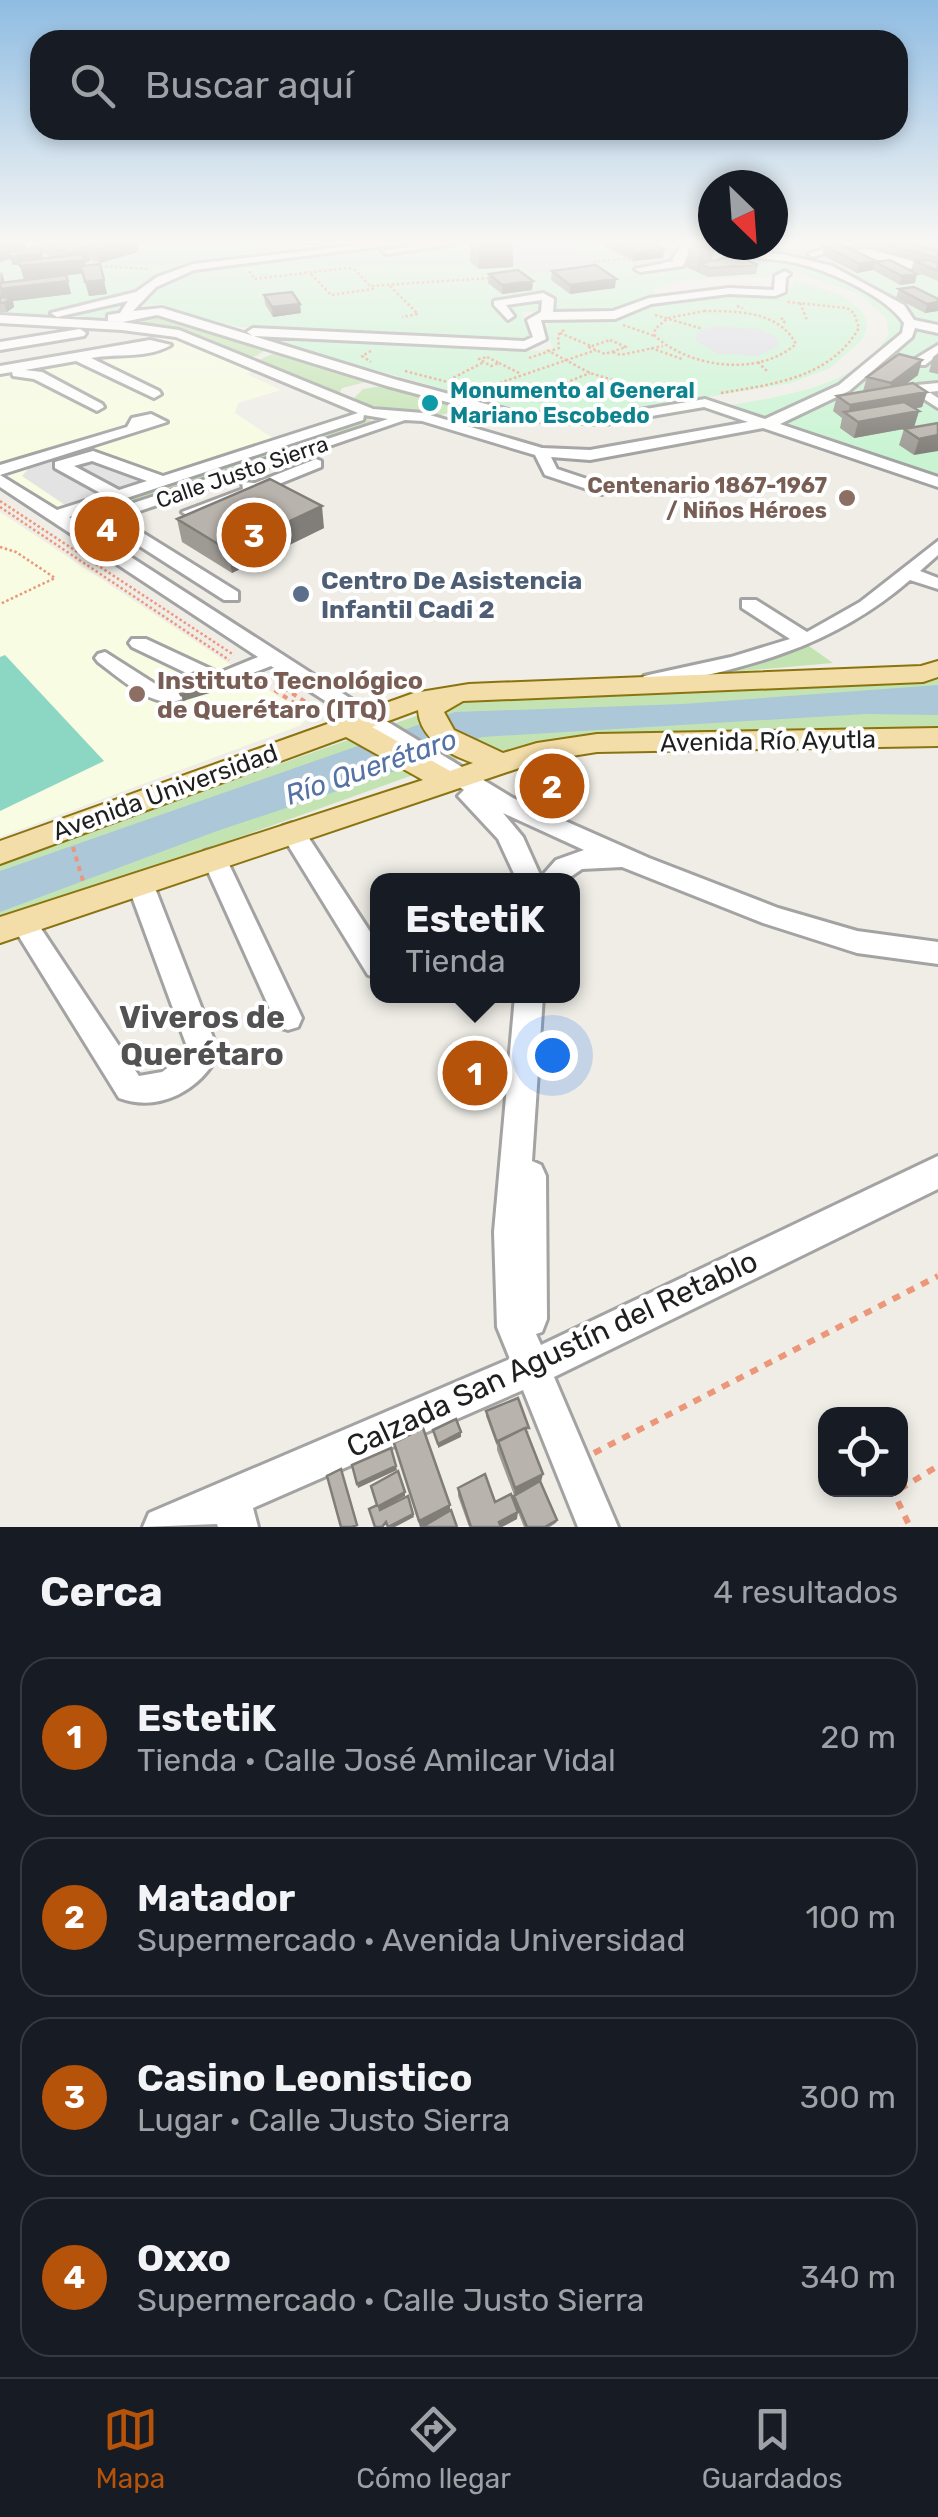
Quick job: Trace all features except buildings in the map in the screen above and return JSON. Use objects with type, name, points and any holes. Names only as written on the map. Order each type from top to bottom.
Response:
[{"type":"main road","points":[[623,687],[923,674],[938,669]]},
{"type":"main road","name":"Avenida Universidad","points":[[0,852],[360,728],[423,699],[468,692],[623,687]]},
{"type":"main road","points":[[450,769],[430,717],[431,708],[468,692]]},
{"type":"main road","points":[[360,728],[450,769]]},
{"type":"main road","name":"Avenida Río Ayutla","points":[[450,769],[597,743],[938,737]]},
{"type":"main road","points":[[12,926],[292,832],[450,769]]},
{"type":"street","points":[[124,320],[126,314]]},
{"type":"street","points":[[0,346],[146,314]]},
{"type":"street","points":[[168,314],[246,332],[503,346],[540,346],[534,318],[547,314]]},
{"type":"street","points":[[565,314],[617,314]]},
{"type":"street","points":[[0,319],[83,323],[124,320],[179,334],[371,413],[416,417],[541,452],[590,455],[764,424],[844,388],[908,334],[910,323],[904,314]]},
{"type":"street","points":[[402,317],[412,341]]},
{"type":"street","points":[[192,322],[217,320],[247,326],[299,327],[304,321],[250,320]]},
{"type":"street","points":[[217,320],[264,344],[515,416],[605,420],[710,399],[764,424],[938,482]]},
{"type":"street","points":[[910,323],[938,329]]},
{"type":"street","points":[[238,359],[263,353],[267,349],[264,344]]},
{"type":"street","points":[[920,362],[938,349]]},
{"type":"street","points":[[0,370],[118,350],[136,361],[174,356]]},
{"type":"street","points":[[79,357],[154,394]]},
{"type":"street","points":[[0,378],[18,373],[37,375],[97,406]]},
{"type":"street","points":[[346,404],[346,391],[353,386],[392,383]]},
{"type":"street","points":[[938,387],[920,392],[938,404]]},
{"type":"street","name":"Calle Justo Sierra","points":[[74,528],[416,417],[454,418],[462,412],[460,402]]},
{"type":"street","name":"Calle Justo Sierra","points":[[56,516],[371,413]]},
{"type":"street","points":[[5,466],[134,428]]},
{"type":"street","points":[[703,437],[788,432]]},
{"type":"street","points":[[541,452],[551,472],[602,489]]},
{"type":"street","points":[[118,496],[60,465],[92,456],[163,480]]},
{"type":"street","points":[[190,512],[316,464]]},
{"type":"street","points":[[232,475],[253,489]]},
{"type":"street","points":[[0,480],[96,542],[257,666],[360,728]]},
{"type":"street","points":[[96,542],[128,532],[231,596]]},
{"type":"street","points":[[623,687],[756,658],[804,639],[865,608],[938,546]]},
{"type":"street","points":[[906,573],[938,584]]},
{"type":"street","points":[[749,604],[804,639]]},
{"type":"street","points":[[140,643],[214,683],[257,666]]},
{"type":"street","points":[[105,658],[155,693],[178,694]]},
{"type":"street","points":[[450,769],[505,804],[640,865],[772,916],[857,942],[938,953]]},
{"type":"street","points":[[450,769],[500,822],[530,873]]},
{"type":"street","points":[[505,804],[522,824],[533,850],[532,873]]},
{"type":"street","points":[[292,832],[370,954]]},
{"type":"street","points":[[214,858],[288,1018]]},
{"type":"street","points":[[557,873],[581,858],[640,865]]},
{"type":"street","points":[[12,926],[130,1088],[148,1090],[189,1073],[201,1062],[204,1052],[140,883]]},
{"type":"street","points":[[528,1003],[511,1232],[514,1327],[598,1527]]},
{"type":"street","points":[[533,1368],[528,1224],[538,1003]]},
{"type":"street","name":"Calzada San Agustín del Retablo","points":[[163,1527],[235,1513],[938,1172]]},
{"type":"path","points":[[402,317],[417,314]]},
{"type":"path","points":[[664,346],[656,330],[668,318],[690,314]]},
{"type":"path","points":[[478,391],[596,350],[620,355],[647,346],[664,346],[694,358],[758,362],[792,350],[795,338],[782,326],[742,314]]},
{"type":"path","points":[[804,314],[807,320]]},
{"type":"path","points":[[710,399],[807,374],[854,341],[860,328],[854,314]]},
{"type":"path","points":[[658,316],[703,329]]},
{"type":"path","points":[[782,318],[782,326]]},
{"type":"path","points":[[560,333],[596,350]]},
{"type":"path","points":[[592,346],[610,340],[626,347],[612,352]]},
{"type":"path","points":[[540,346],[612,382],[676,400],[659,403]]},
{"type":"path","points":[[647,346],[682,359],[674,364]]},
{"type":"path","points":[[446,381],[487,357],[522,374]]},
{"type":"path","points":[[758,362],[767,372]]},
{"type":"path","points":[[529,403],[539,402],[547,390],[590,372]]},
{"type":"path","points":[[0,500],[360,728]]},
{"type":"path","points":[[0,507],[360,728]]},
{"type":"path","points":[[0,547],[16,552],[54,578],[0,604]]},
{"type":"path","points":[[71,841],[84,883]]},
{"type":"path","points":[[572,1464],[938,1276]]},
{"type":"path","points":[[908,1485],[938,1466]]},
{"type":"path","points":[[900,1497],[910,1527]]},
{"type":"shaded area","points":[[712,326],[759,329],[776,337],[779,346],[757,356],[719,354],[696,341],[697,332]]},
{"type":"shaded area","points":[[169,336],[252,371],[247,374],[281,390],[238,403],[235,413],[277,441],[61,512],[5,474],[44,459],[36,454],[0,465],[0,365]]},
{"type":"shaded area","points":[[89,448],[160,479],[71,509],[22,476],[30,467]]},
{"type":"shaded area","name":"Instituto Tecnológico de Querétaro (ITQ)","points":[[0,512],[305,714],[306,720],[299,726],[0,837]]},
{"type":"green space","points":[[0,314],[112,314],[85,321],[0,317]]},
{"type":"green space","points":[[168,314],[263,344],[267,349],[239,359],[194,339],[122,326],[122,319]]},
{"type":"green space","points":[[186,314],[523,314],[532,338],[513,343],[241,327]]},
{"type":"green space","points":[[863,314],[867,327],[862,340],[830,368],[791,383],[583,416],[531,413],[267,340],[286,337],[539,351],[553,348],[545,328],[552,318]]},
{"type":"green space","points":[[882,314],[938,314],[938,475],[727,406],[794,393],[838,378],[875,352],[889,334]]},
{"type":"green space","points":[[272,354],[370,381],[342,388],[339,394],[259,360]]},
{"type":"green space","points":[[382,386],[455,407],[455,411],[438,416],[358,403],[354,398],[363,389]]},
{"type":"green space","points":[[363,416],[375,423],[75,525],[65,516]]},
{"type":"green space","points":[[806,644],[833,663],[720,673]]},
{"type":"green space","points":[[5,655],[104,761],[0,811],[0,657]]},
{"type":"green space","points":[[938,679],[938,734],[604,737],[469,755],[0,923],[0,863],[461,700]]},
{"type":"water","name":"Río Querétaro","points":[[938,685],[938,715],[866,714],[482,737],[0,912],[0,871],[455,712],[683,704]]},
{"type":"place","name":"Monumento al General Mariano Escobedo","points":[[430,403]]},
{"type":"place","name":"Centenario 1867-1967 / Niños Héroes","points":[[847,498]]},
{"type":"place","name":"Oxxo","points":[[107,529]]},
{"type":"place","name":"Casino Leonistico","points":[[254,535]]},
{"type":"place","name":"Centro De Asistencia Infantil Cadi 2","points":[[301,594]]},
{"type":"place","name":"Instituto Tecnológico de Querétaro (ITQ)","points":[[137,694]]},
{"type":"place","name":"Matador","points":[[552,786]]},
{"type":"place","name":"EstetiK","points":[[475,1073]]},
{"type":"district","name":"Viveros de Querétaro","points":[[202,1036]]}]
